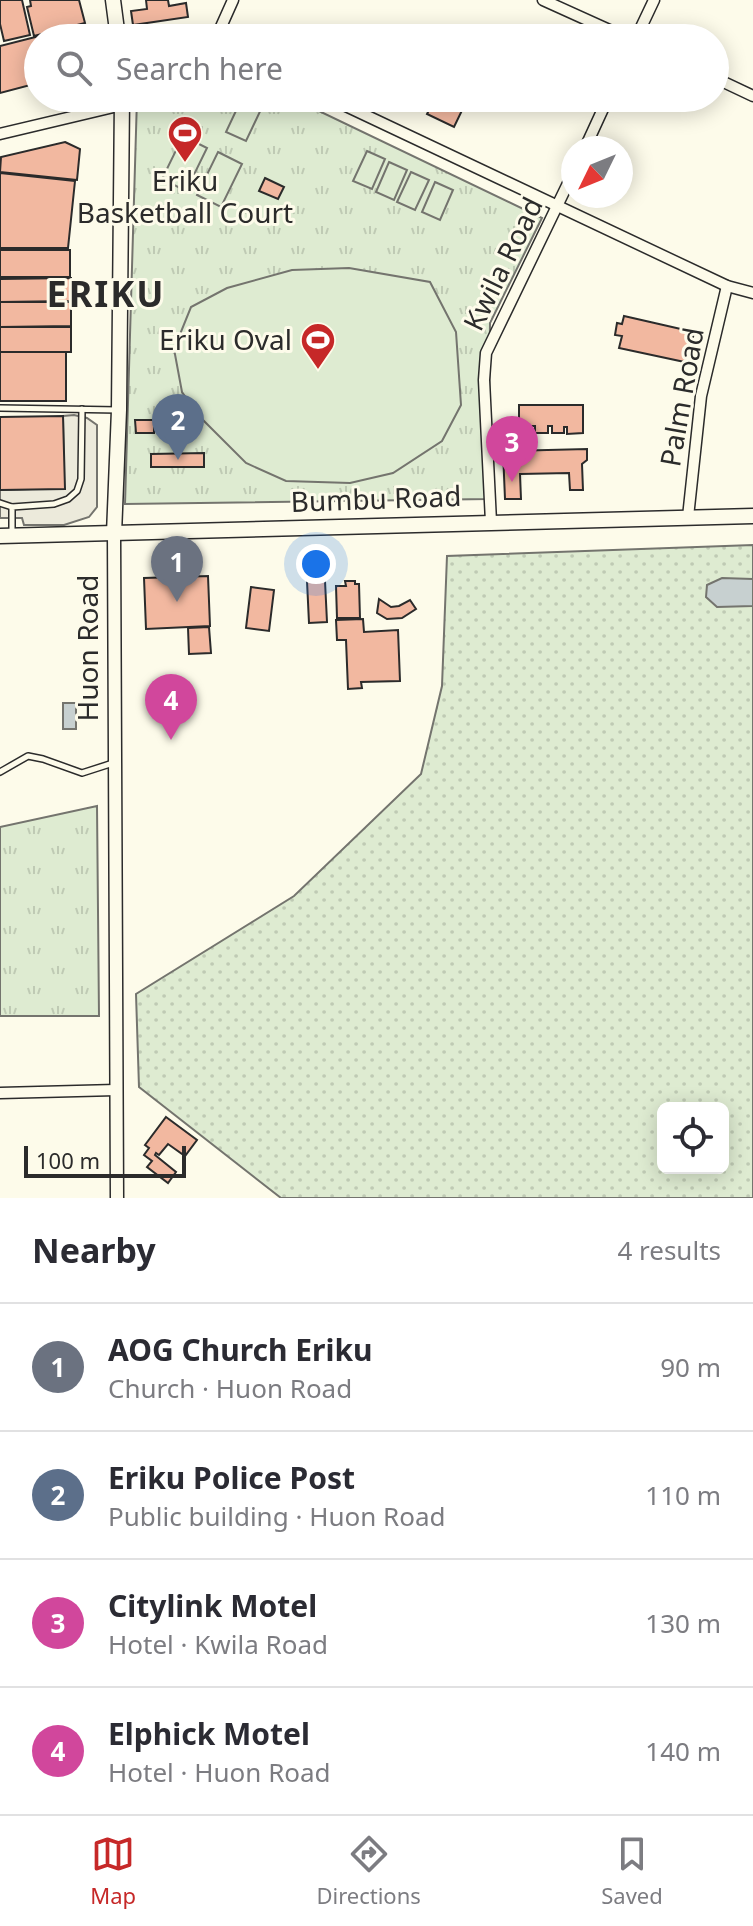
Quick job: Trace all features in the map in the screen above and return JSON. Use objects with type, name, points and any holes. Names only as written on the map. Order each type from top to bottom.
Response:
[{"type":"main road","points":[[113,0],[116,24]]},
{"type":"main road","name":"Huon Road","points":[[114,534],[119,410],[122,112]]},
{"type":"main road","name":"Bumbu Road","points":[[6,536],[753,516]]},
{"type":"street","points":[[222,24],[233,0]]},
{"type":"street","points":[[543,0],[596,24]]},
{"type":"street","points":[[643,24],[654,0]]},
{"type":"street","points":[[729,85],[753,96]]},
{"type":"street","points":[[0,134],[81,112]]},
{"type":"street","points":[[359,112],[727,286],[753,293]]},
{"type":"street","points":[[591,136],[602,112]]},
{"type":"street","name":"Kwila Road","points":[[491,522],[484,380],[486,353],[561,199]]},
{"type":"street","name":"Palm Road","points":[[688,517],[701,396],[727,286]]},
{"type":"street","name":"Huon Road","points":[[114,534],[117,1198]]},
{"type":"street","points":[[0,1093],[116,1090]]},
{"type":"lane","points":[[0,408],[119,410]]},
{"type":"lane","points":[[0,503],[12,507],[54,504],[68,499],[77,491],[81,479],[82,409]]},
{"type":"lane","points":[[6,536],[12,507]]},
{"type":"lane","points":[[0,772],[28,756],[82,773],[114,763]]},
{"type":"green space","points":[[137,112],[321,112],[542,218],[490,323],[488,499],[125,504]]},
{"type":"green space","name":"Eriku Basketball Court","points":[[235,112],[260,112],[246,141],[226,132]]},
{"type":"green space","name":"Eriku Basketball Court","points":[[183,136],[207,148],[186,191],[162,179]]},
{"type":"green space","points":[[367,151],[385,159],[372,189],[353,181]]},
{"type":"green space","name":"Eriku Basketball Court","points":[[218,152],[242,164],[221,207],[197,195]]},
{"type":"green space","points":[[389,162],[407,170],[394,200],[376,192]]},
{"type":"green space","points":[[411,172],[429,180],[415,210],[397,202]]},
{"type":"green space","points":[[435,182],[453,190],[440,220],[422,212]]},
{"type":"green space","name":"Eriku Oval","points":[[349,268],[430,282],[456,332],[461,405],[442,441],[393,473],[350,483],[286,481],[246,463],[200,417],[182,392],[174,349],[191,307],[227,288],[292,270]]},
{"type":"green space","points":[[753,545],[753,1198],[281,1198],[139,1087],[136,994],[294,896],[421,774],[442,686],[447,556]]},
{"type":"green space","points":[[97,806],[99,1016],[0,1016],[0,827]]},
{"type":"shaded area","points":[[63,416],[87,418],[97,425],[97,507],[89,517],[64,525],[24,525],[22,518],[0,518],[0,490],[64,488]]},
{"type":"shaded area","points":[[722,578],[753,579],[753,606],[717,607],[706,597],[707,585]]},
{"type":"shaded area","points":[[63,703],[76,703],[76,729],[63,729]]},
{"type":"building","points":[[0,0],[22,0],[27,24],[24,24],[24,36],[4,41]]},
{"type":"building","points":[[30,0],[79,0],[85,23],[31,24],[27,7],[31,6]]},
{"type":"building","points":[[146,0],[168,0],[169,6],[186,3],[188,17],[133,24],[131,11],[147,9]]},
{"type":"building","points":[[24,40],[24,87],[0,93],[0,46]]},
{"type":"building","points":[[428,112],[461,112],[454,127]]},
{"type":"building","points":[[65,142],[80,149],[77,180],[0,172],[1,157]]},
{"type":"building","points":[[0,173],[75,181],[68,248],[0,248]]},
{"type":"building","points":[[265,178],[284,187],[278,199],[259,191]]},
{"type":"building","points":[[0,250],[70,250],[70,277],[0,277]]},
{"type":"building","points":[[71,278],[71,301],[0,302],[0,279]]},
{"type":"building","points":[[0,302],[71,302],[71,326],[0,327]]},
{"type":"building","points":[[624,316],[694,332],[691,347],[698,348],[694,364],[619,348],[622,336],[615,335],[617,323],[622,324]]},
{"type":"building","points":[[0,327],[71,327],[71,352],[0,352]]},
{"type":"building","points":[[0,352],[66,352],[66,401],[0,401]]},
{"type":"building","points":[[519,405],[583,405],[583,433],[567,434],[567,427],[564,427],[564,433],[552,433],[552,426],[548,426],[548,433],[535,433],[535,426],[531,426],[532,433],[519,433]]},
{"type":"building","points":[[63,416],[65,489],[0,490],[0,417]]},
{"type":"building","points":[[135,420],[154,420],[154,433],[136,433]]},
{"type":"building","points":[[587,449],[587,460],[582,464],[583,490],[570,490],[569,473],[520,474],[521,499],[505,499],[503,451]]},
{"type":"building","points":[[204,453],[204,467],[151,467],[151,454]]},
{"type":"building","points":[[208,576],[210,626],[146,629],[144,578]]},
{"type":"building","points":[[307,581],[325,581],[327,622],[309,623]]},
{"type":"building","points":[[345,581],[359,584],[360,618],[337,618],[336,586],[346,586]]},
{"type":"building","points":[[251,587],[274,590],[269,631],[246,628]]},
{"type":"building","points":[[379,599],[391,607],[410,600],[416,609],[402,618],[387,619],[377,613]]},
{"type":"building","points":[[363,619],[364,632],[398,630],[400,681],[361,682],[362,688],[348,689],[346,640],[337,640],[336,620]]},
{"type":"building","points":[[209,627],[211,653],[189,654],[188,628]]},
{"type":"building","points":[[166,1117],[197,1140],[185,1156],[168,1144],[159,1155],[156,1153],[176,1172],[168,1183],[147,1167],[152,1161],[144,1155],[149,1148],[145,1145]]},
{"type":"place","name":"Eriku Basketball Court","points":[[185,164]]},
{"type":"place","name":"Eriku Oval","points":[[318,371]]},
{"type":"place","name":"Eriku Police Post","points":[[178,460]]},
{"type":"place","name":"Citylink Motel","points":[[512,482]]},
{"type":"place","name":"AOG Church Eriku","points":[[177,602]]},
{"type":"place","name":"Elphick Motel","points":[[171,740]]},
{"type":"district","name":"ERIKU","points":[[106,294]]}]
